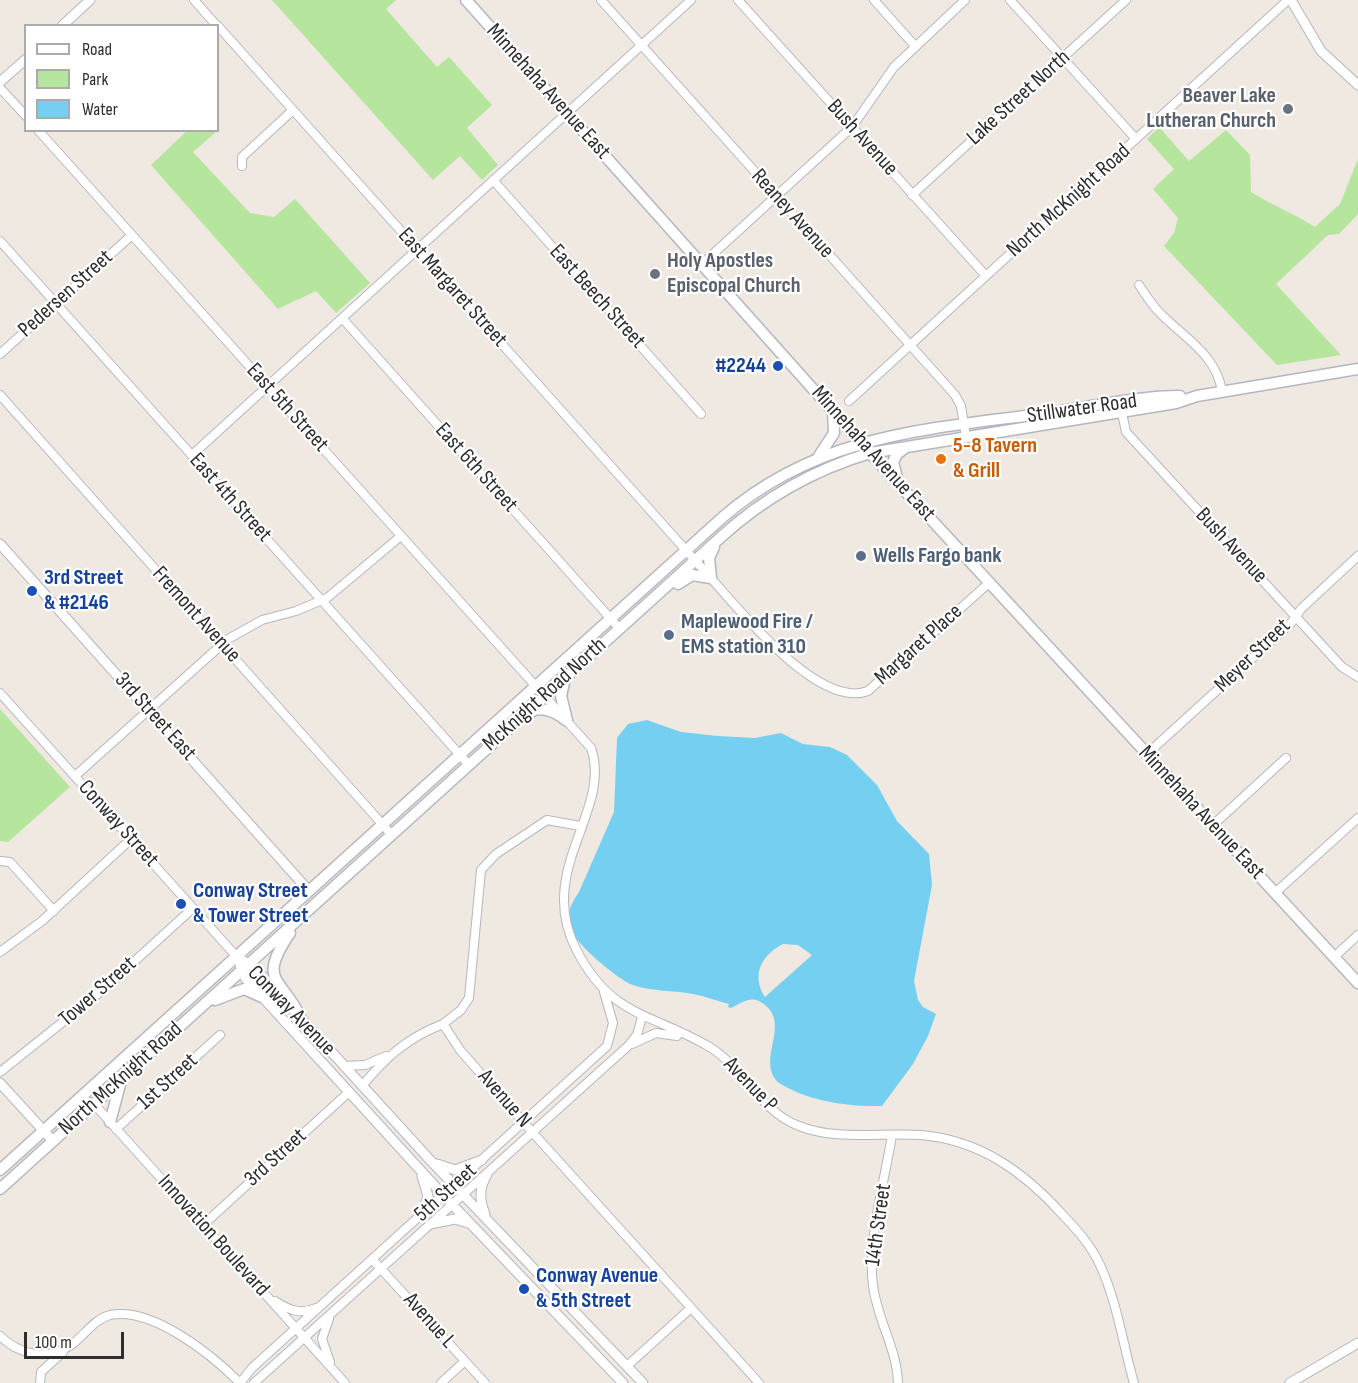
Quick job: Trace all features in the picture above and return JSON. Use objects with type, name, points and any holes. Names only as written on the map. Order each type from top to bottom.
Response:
[{"type":"main road","name":"Minnehaha Avenue East","points":[[466,0],[870,453],[1358,983]]},
{"type":"main road","name":"Stillwater Road","points":[[870,453],[1120,408],[1358,369]]},
{"type":"main road","name":"Stillwater Road","points":[[861,443],[964,424],[1120,408]]},
{"type":"main road","points":[[818,457],[834,433],[833,411]]},
{"type":"main road","name":"McKnight Road North","points":[[236,956],[610,618],[750,495],[783,474],[818,457],[861,443]]},
{"type":"main road","points":[[901,487],[894,472],[893,462],[897,454],[906,447]]},
{"type":"main road","name":"McKnight Road North","points":[[245,967],[754,508],[789,486],[823,469],[870,453]]},
{"type":"main road","points":[[655,597],[670,591],[692,575],[711,578],[709,558],[721,537]]},
{"type":"main road","points":[[565,677],[561,696],[567,721]]},
{"type":"main road","points":[[521,717],[534,710],[545,709],[567,721]]},
{"type":"main road","points":[[299,918],[277,953],[272,968],[275,980],[297,1009],[302,1021]]},
{"type":"main road","name":"North McKnight Road","points":[[0,1170],[236,956]]},
{"type":"main road","name":"North McKnight Road","points":[[0,1189],[245,967]]},
{"type":"main road","points":[[190,1017],[235,990],[243,989],[262,997]]},
{"type":"main road","points":[[113,1126],[122,1078]]},
{"type":"street","points":[[64,24],[90,0]]},
{"type":"street","name":"East Margaret Street","points":[[194,0],[215,24]]},
{"type":"street","name":"Reaney Avenue","points":[[601,0],[958,400],[966,437]]},
{"type":"street","points":[[192,455],[692,0]]},
{"type":"street","name":"Bush Avenue","points":[[738,0],[986,276]]},
{"type":"street","points":[[874,0],[915,46]]},
{"type":"street","points":[[702,264],[852,127],[894,67],[965,0]]},
{"type":"street","points":[[1010,0],[1136,139]]},
{"type":"street","name":"Lake Street North","points":[[912,195],[1125,0]]},
{"type":"street","points":[[1289,0],[1321,51],[1358,85]]},
{"type":"street","name":"North McKnight Road","points":[[849,401],[1289,0]]},
{"type":"street","name":"East Margaret Street","points":[[219,28],[695,561]]},
{"type":"street","points":[[0,82],[24,60]]},
{"type":"street","points":[[0,88],[24,114]]},
{"type":"street","points":[[242,166],[242,157],[293,110]]},
{"type":"street","name":"East 5th Street","points":[[40,132],[544,696]]},
{"type":"street","name":"East Beech Street","points":[[493,180],[701,414]]},
{"type":"street","name":"Pedersen Street","points":[[0,354],[132,235]]},
{"type":"street","name":"East 4th Street","points":[[0,241],[469,765]]},
{"type":"street","points":[[1139,285],[1161,315],[1187,335],[1209,359],[1220,378],[1222,391]]},
{"type":"street","name":"East 6th Street","points":[[342,318],[619,628]]},
{"type":"street","name":"Fremont Avenue","points":[[0,395],[392,834]]},
{"type":"street","name":"Bush Avenue","points":[[1120,408],[1126,432],[1342,667],[1358,677]]},
{"type":"street","points":[[75,776],[222,644],[262,620],[321,601],[349,581],[401,536]]},
{"type":"street","name":"3rd Street East","points":[[0,544],[309,891]]},
{"type":"street","name":"Meyer Street","points":[[1148,754],[1358,556]]},
{"type":"street","name":"Margaret Place","points":[[695,561],[790,661],[830,687],[857,695],[876,685],[990,582]]},
{"type":"street","name":"Margaret Place","points":[[978,593],[999,592]]},
{"type":"street","name":"Conway Street","points":[[0,693],[236,956]]},
{"type":"street","name":"Avenue P","points":[[544,696],[585,739],[595,760],[595,782],[566,873],[564,912],[575,948],[603,987],[621,1004],[642,1017],[693,1039],[720,1054],[772,1111],[799,1126],[828,1134],[921,1135],[966,1144],[1008,1165],[1044,1193],[1085,1239],[1101,1266],[1134,1383]]},
{"type":"street","points":[[1213,825],[1286,758]]},
{"type":"street","points":[[1275,893],[1358,818]]},
{"type":"street","points":[[362,1086],[387,1056],[417,1034],[442,1024],[461,1010],[469,998],[481,870],[496,854],[547,820],[580,826]]},
{"type":"street","points":[[0,952],[54,910],[131,839]]},
{"type":"street","points":[[0,861],[10,862],[54,910]]},
{"type":"street","name":"Tower Street","points":[[0,1072],[110,984],[193,908]]},
{"type":"street","points":[[1334,957],[1358,934]]},
{"type":"street","name":"Conway Avenue","points":[[236,956],[245,967],[245,978],[262,997],[443,1195],[623,1383]]},
{"type":"street","name":"Conway Avenue","points":[[245,967],[256,969],[430,1160],[642,1383]]},
{"type":"street","name":"5th Street","points":[[240,1383],[252,1368],[607,1046],[613,1023],[603,987]]},
{"type":"street","name":"5th Street","points":[[254,1383],[628,1046],[637,1035],[642,1017]]},
{"type":"street","name":"Avenue N","points":[[442,1024],[460,1050],[524,1123],[759,1383]]},
{"type":"street","points":[[291,1028],[295,1026],[300,1030],[348,1082],[355,1078]]},
{"type":"street","points":[[628,1046],[656,1033],[693,1039]]},
{"type":"street","name":"1st Street","points":[[113,1126],[220,1035]]},
{"type":"street","points":[[344,1066],[364,1065],[387,1056]]},
{"type":"street","points":[[0,1083],[53,1141]]},
{"type":"street","name":"3rd Street","points":[[203,1225],[349,1092]]},
{"type":"street","points":[[75,1102],[84,1100],[94,1104]]},
{"type":"street","name":"Innovation Boulevard","points":[[94,1104],[345,1383]]},
{"type":"street","name":"14th Street","points":[[892,1135],[871,1270],[876,1302],[894,1352],[898,1383]]},
{"type":"street","points":[[430,1160],[455,1170],[482,1160]]},
{"type":"street","points":[[416,1166],[427,1188],[428,1196],[422,1214]]},
{"type":"street","points":[[487,1174],[482,1182],[480,1202],[489,1222]]},
{"type":"street","points":[[430,1224],[455,1219],[472,1225]]},
{"type":"street","name":"Avenue L","points":[[372,1259],[485,1383]]},
{"type":"street","points":[[267,1296],[291,1311],[302,1312],[321,1306]]},
{"type":"street","points":[[627,1366],[691,1308]]},
{"type":"street","points":[[332,1313],[323,1330],[322,1339],[332,1369]]},
{"type":"street","points":[[40,1378],[71,1345],[101,1319],[120,1314],[138,1315],[158,1323],[207,1354],[240,1383]]},
{"type":"street","points":[[0,1336],[15,1348],[27,1353],[56,1353],[71,1345]]},
{"type":"street","points":[[1290,1383],[1358,1343]]},
{"type":"street","points":[[441,1383],[465,1361]]},
{"type":"green space","points":[[272,0],[396,0],[386,9],[437,67],[449,57],[492,105],[467,128],[498,165],[482,180],[460,156],[433,180]]},
{"type":"green space","points":[[1159,127],[1189,161],[1226,130],[1250,155],[1251,192],[1315,227],[1340,204],[1358,159],[1358,214],[1339,234],[1328,235],[1276,284],[1341,355],[1277,365],[1164,246],[1174,233],[1178,218],[1153,189],[1174,169],[1147,139]]},
{"type":"green space","points":[[186,132],[216,132],[193,152],[250,213],[274,217],[295,199],[370,283],[336,313],[316,291],[278,309],[151,165]]},
{"type":"green space","points":[[0,709],[70,787],[8,842],[0,841]]},
{"type":"water","points":[[647,720],[681,732],[718,736],[755,738],[781,733],[803,744],[830,747],[847,755],[877,785],[897,821],[929,854],[932,885],[914,981],[918,1000],[923,1007],[936,1014],[928,1036],[913,1064],[882,1106],[828,1102],[802,1094],[779,1083],[770,1064],[775,1023],[772,1013],[760,1002],[748,1000],[731,1008],[728,1007],[729,1004],[698,995],[633,985],[597,960],[572,933],[568,921],[570,908],[614,812],[617,738],[628,724]],"holes":[[[783,944],[798,945],[812,955],[765,997],[759,981],[760,967],[764,960]]]},
{"type":"place","name":"Beaver Lake Lutheran Church","points":[[1288,109]]},
{"type":"place","name":"Holy Apostles Episcopal Church","points":[[655,274]]},
{"type":"place","name":"#2244","points":[[778,366]]},
{"type":"place","name":"5-8 Tavern & Grill","points":[[941,459]]},
{"type":"place","name":"Wells Fargo bank","points":[[861,556]]},
{"type":"place","name":"3rd Street & #2146","points":[[32,591]]},
{"type":"place","name":"Maplewood Fire / EMS station 310","points":[[669,635]]},
{"type":"place","name":"Conway Street & Tower Street","points":[[181,904]]},
{"type":"place","name":"Conway Avenue & 5th Street","points":[[524,1289]]}]
